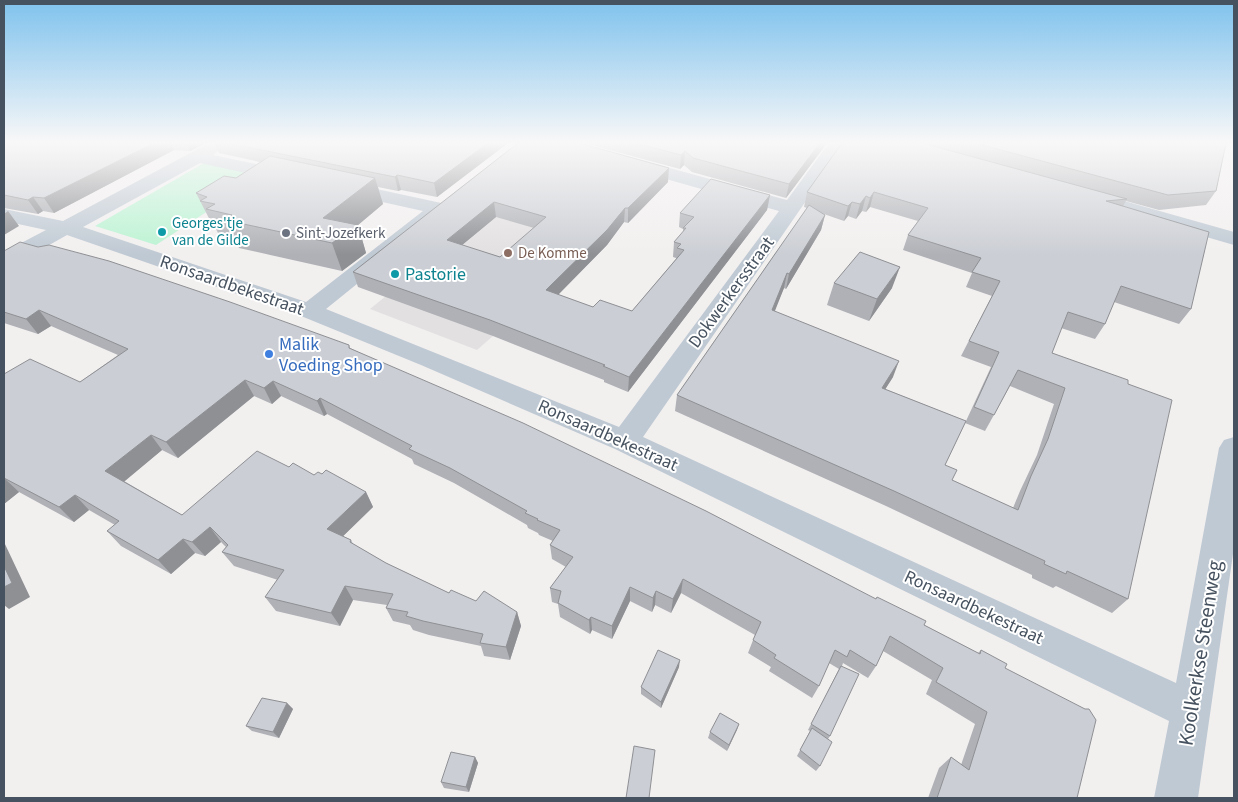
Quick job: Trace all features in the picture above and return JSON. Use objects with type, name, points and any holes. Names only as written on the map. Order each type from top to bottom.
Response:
[{"type":"street","points":[[4,261],[154,180]]},
{"type":"street","points":[[309,180],[447,202],[309,311]]},
{"type":"street","points":[[693,180],[792,208]]},
{"type":"street","name":"Dokwerkersstraat","points":[[625,441],[812,180]]},
{"type":"street","points":[[1080,194],[1234,239]]},
{"type":"street","name":"Ronsaardbekestraat","points":[[4,215],[66,228],[309,311],[430,359],[625,441],[1190,710]]},
{"type":"street","name":"Koolkerkse Steenweg","points":[[1176,798],[1234,448]]},
{"type":"shaded area","points":[[557,181],[493,336],[477,350],[370,309],[462,234]]},
{"type":"green space","points":[[174,180],[255,180],[156,245],[95,226]]},
{"type":"building","points":[[4,180],[79,180],[44,198],[33,197],[28,200],[4,195]]},
{"type":"building","points":[[217,180],[372,180],[323,218],[358,225],[332,243],[225,220],[232,215],[206,209],[215,204],[200,201],[207,197],[196,193]]},
{"type":"building","points":[[422,180],[437,180],[434,183]]},
{"type":"building","points":[[470,180],[656,180],[628,208],[625,208],[607,230],[546,290],[593,307],[600,300],[632,311],[684,250],[677,248],[681,244],[674,242],[686,228],[683,228],[694,217],[680,213],[710,180],[716,180],[770,195],[629,377],[603,366],[605,365],[490,320],[353,272]],"holes":[[[494,202],[546,217],[500,257],[447,240]]]},
{"type":"building","points":[[776,180],[792,180],[789,184]]},
{"type":"building","points":[[815,180],[1059,180],[1127,199],[1106,201],[1209,232],[1191,309],[1121,286],[1105,324],[1068,312],[1052,353],[1128,380],[1128,384],[1172,400],[1128,599],[1067,571],[1066,574],[1044,564],[1045,561],[894,491],[677,395],[809,205],[825,215],[789,274],[787,273],[772,310],[899,361],[882,388],[966,421],[945,465],[957,470],[952,480],[1018,510],[1048,439],[1065,388],[1018,370],[994,415],[974,407],[999,352],[969,341],[1000,281],[972,272],[981,258],[908,235],[928,208],[874,192],[870,198],[866,196],[860,204],[852,202],[848,206],[807,192]]},
{"type":"building","points":[[1114,180],[1218,180],[1216,191],[1168,195]]},
{"type":"building","points":[[20,242],[38,247],[49,245],[109,261],[349,345],[349,348],[523,423],[706,511],[876,599],[877,597],[926,621],[924,625],[980,654],[981,650],[1007,664],[1005,668],[1085,709],[1089,709],[1096,720],[1077,798],[937,798],[951,757],[969,770],[987,712],[936,682],[943,668],[890,636],[876,666],[850,650],[847,657],[835,650],[819,686],[774,658],[776,655],[753,640],[761,622],[683,579],[673,599],[656,591],[653,598],[630,587],[612,626],[591,617],[589,620],[558,603],[561,591],[550,588],[573,557],[550,545],[560,530],[537,520],[525,513],[527,511],[450,468],[409,449],[412,446],[320,398],[317,401],[273,381],[264,388],[245,380],[166,442],[151,435],[105,471],[182,515],[257,451],[289,467],[293,463],[314,475],[318,472],[322,474],[326,470],[366,492],[327,529],[351,540],[350,542],[386,563],[449,593],[451,590],[476,601],[484,591],[517,612],[506,647],[480,643],[483,634],[423,621],[406,616],[408,612],[386,608],[393,594],[345,586],[331,613],[265,597],[284,570],[222,552],[228,545],[210,527],[192,542],[183,539],[158,560],[107,531],[119,521],[75,495],[59,507],[4,478],[4,374],[30,359],[80,382],[128,349],[39,310],[26,319],[4,312],[4,251]]},
{"type":"building","points":[[860,252],[900,267],[877,299],[834,283]]},
{"type":"building","points":[[4,566],[12,583],[4,587]]},
{"type":"building","points":[[658,650],[680,660],[661,702],[641,687]]},
{"type":"building","points":[[841,666],[859,674],[830,736],[811,724]]},
{"type":"building","points":[[262,698],[287,703],[273,732],[246,726]]},
{"type":"building","points":[[720,713],[739,724],[729,745],[710,732]]},
{"type":"building","points":[[812,728],[832,742],[820,766],[800,750]]},
{"type":"building","points":[[634,746],[655,750],[649,798],[626,798]]},
{"type":"building","points":[[451,752],[475,757],[466,787],[441,782]]},
{"type":"place","name":"Georges'tje van de Gilde","points":[[162,232]]},
{"type":"place","name":"Sint-Jozefkerk","points":[[286,233]]},
{"type":"place","name":"De Komme","points":[[508,253]]},
{"type":"place","name":"Pastorie","points":[[395,274]]},
{"type":"place","name":"Malik Voeding Shop","points":[[269,354]]}]
